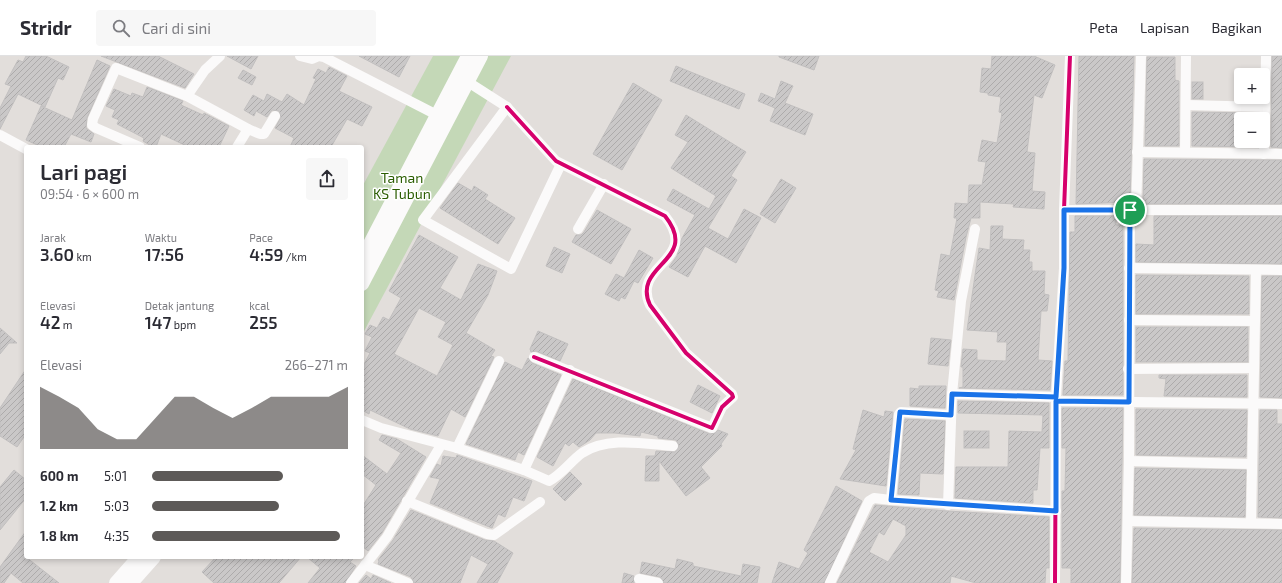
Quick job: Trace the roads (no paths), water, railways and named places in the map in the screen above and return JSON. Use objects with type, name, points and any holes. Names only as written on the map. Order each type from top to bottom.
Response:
[{"type":"street","points":[[188,96],[205,70],[220,56]]},
{"type":"street","points":[[300,56],[312,59],[319,56],[324,56],[437,115]]},
{"type":"street","points":[[366,242],[468,56]]},
{"type":"street","points":[[364,280],[481,56]]},
{"type":"street","points":[[1055,583],[1056,399],[1064,268],[1064,210],[1070,56]]},
{"type":"street","points":[[1126,583],[1129,461],[1129,268],[1137,152],[1141,56]]},
{"type":"street","points":[[1185,152],[1186,56]]},
{"type":"street","points":[[1264,154],[1266,56]]},
{"type":"street","points":[[135,145],[92,125],[93,119],[114,68],[119,68],[188,96],[260,134],[264,134],[275,116]]},
{"type":"street","points":[[468,82],[507,106],[556,161],[665,216],[671,224],[674,233],[674,247],[672,255],[656,269],[648,282],[646,297],[655,312],[686,353],[732,394],[733,397],[722,406],[712,428],[534,356]]},
{"type":"street","points":[[1186,105],[1265,107]]},
{"type":"street","points":[[507,106],[423,220],[511,269],[561,164]]},
{"type":"street","points":[[238,145],[248,129]]},
{"type":"street","points":[[0,135],[24,148]]},
{"type":"street","points":[[1137,152],[1282,154]]},
{"type":"street","points":[[578,229],[604,184]]},
{"type":"street","points":[[1064,210],[1282,210]]},
{"type":"street","points":[[948,504],[952,394],[961,301],[975,229]]},
{"type":"street","points":[[1129,268],[1282,270]]},
{"type":"street","points":[[1252,522],[1256,270]]},
{"type":"street","points":[[1129,320],[1254,321]]},
{"type":"street","points":[[457,448],[499,361]]},
{"type":"street","points":[[1128,369],[1254,368]]},
{"type":"street","points":[[524,470],[570,370]]},
{"type":"street","points":[[952,394],[1129,402],[1282,404]]},
{"type":"street","points":[[891,500],[899,414],[901,412],[951,415]]},
{"type":"street","points":[[364,421],[381,428],[457,448],[524,470],[549,481],[584,451],[598,446],[627,443],[673,446]]},
{"type":"street","points":[[351,583],[387,537],[441,445]]},
{"type":"street","points":[[1129,461],[1252,464]]},
{"type":"street","points":[[830,583],[869,501],[874,498],[1056,511]]},
{"type":"street","points":[[407,501],[487,534],[494,535],[540,502]]},
{"type":"street","points":[[1128,521],[1252,522],[1282,524]]},
{"type":"street","points":[[116,583],[136,559]]},
{"type":"street","points":[[131,583],[152,559]]},
{"type":"street","points":[[365,565],[408,583]]},
{"type":"street","points":[[639,579],[658,583]]},
{"type":"park label","name":"Taman KS Tubun","points":[[402,186]]}]
